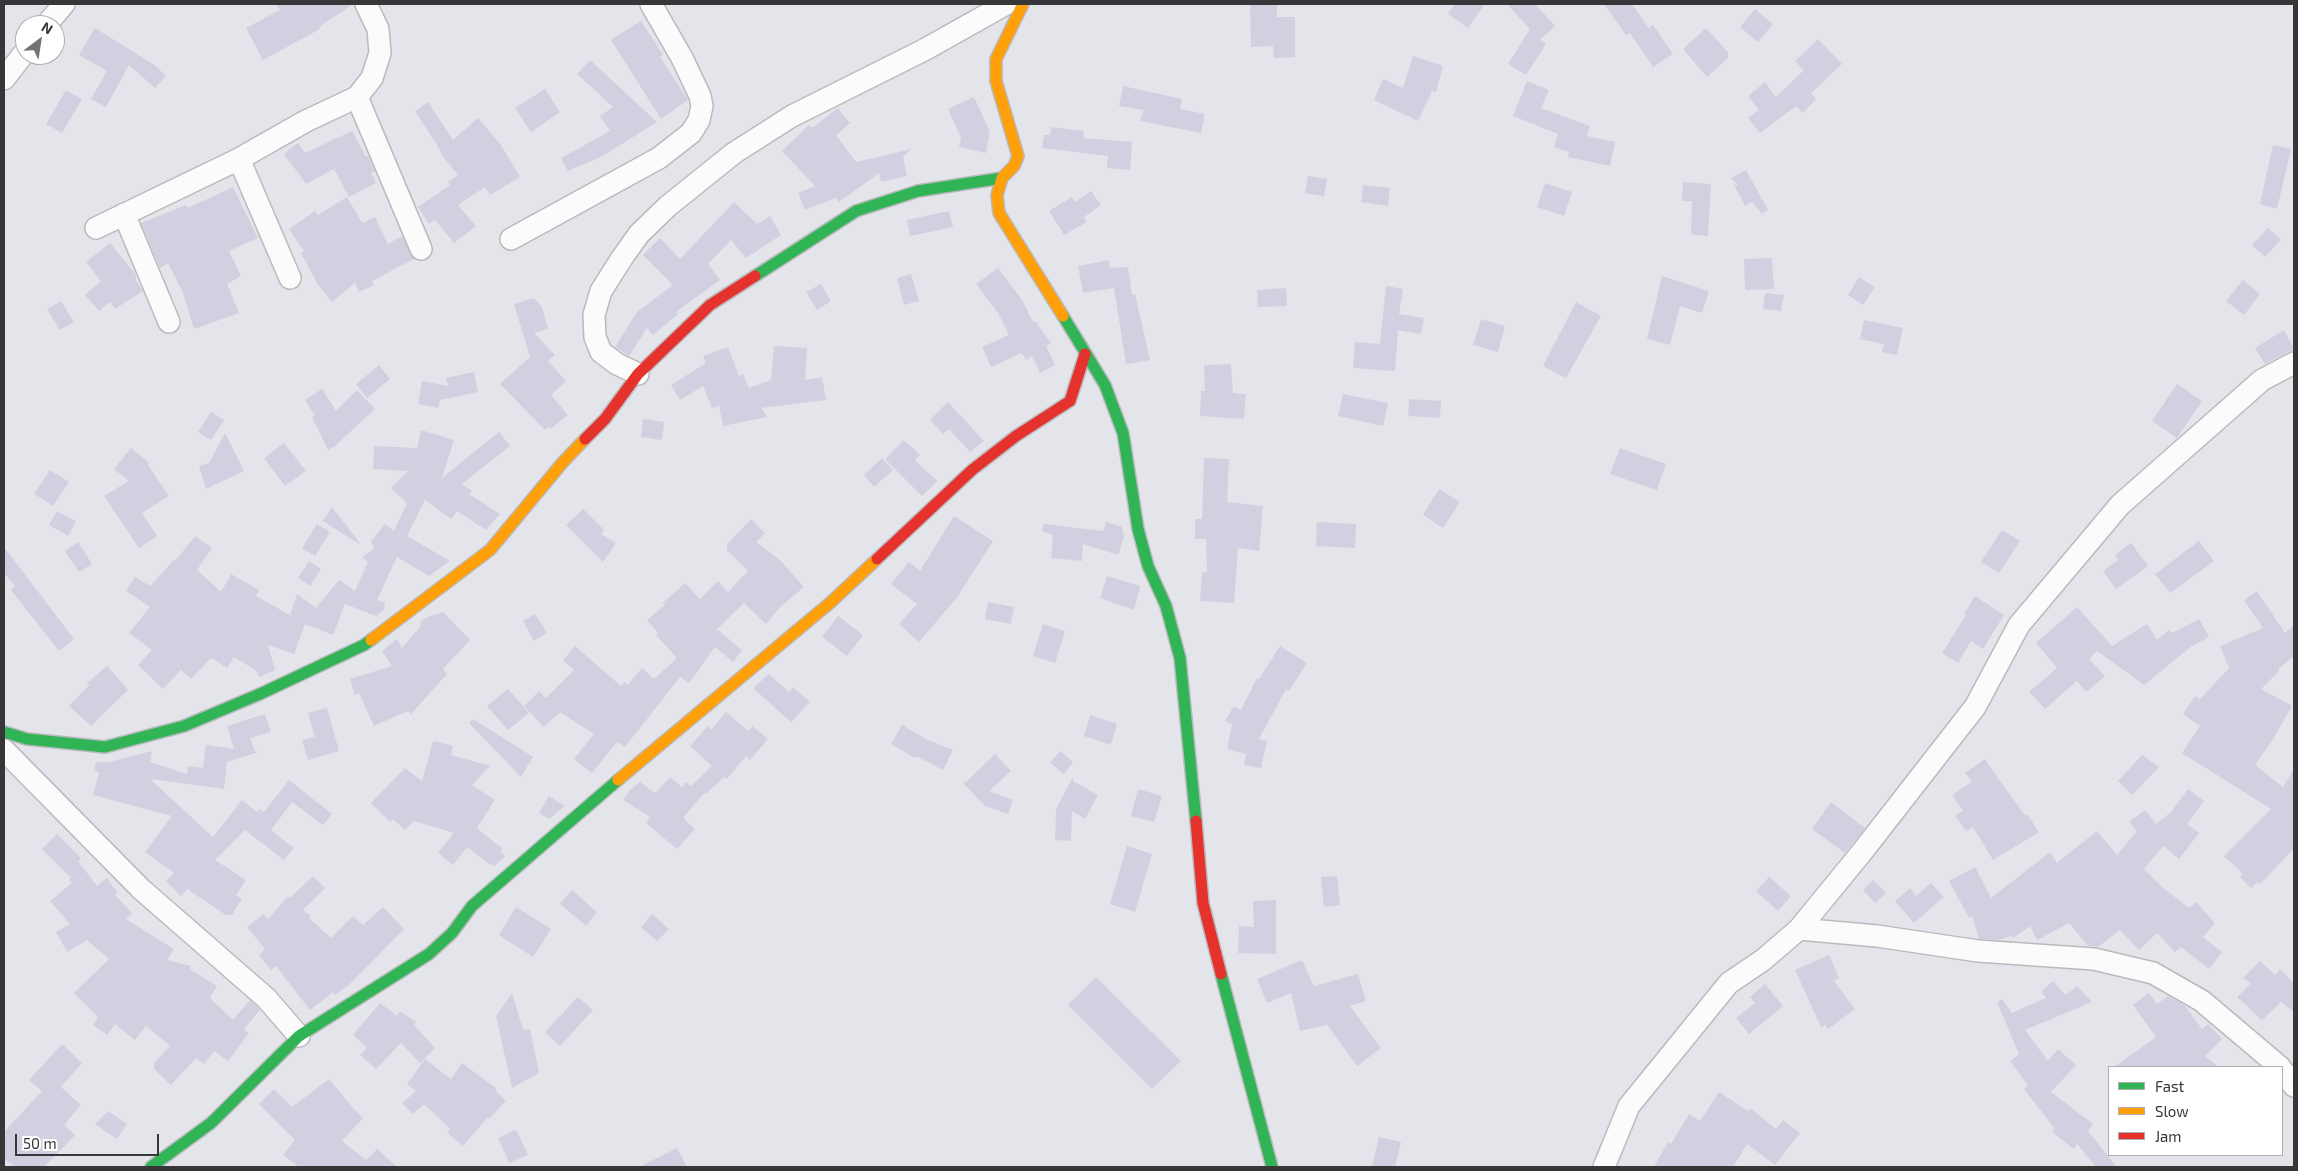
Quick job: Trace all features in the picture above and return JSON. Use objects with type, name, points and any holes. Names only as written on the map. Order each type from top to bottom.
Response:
[{"type":"street","points":[[55,15],[64,4]]},
{"type":"street","points":[[96,228],[239,159],[306,121],[357,97],[372,78],[380,53],[378,29],[366,4]]},
{"type":"street","points":[[511,239],[659,158],[691,132],[699,120],[702,106],[700,96],[682,58],[651,4]]},
{"type":"street","points":[[638,374],[617,364],[601,352],[595,337],[594,314],[601,291],[639,234],[668,206],[720,165],[792,116],[924,50],[1006,4]]},
{"type":"street","points":[[1023,4],[996,59],[996,81],[1018,156],[1014,166],[1002,178],[997,195],[999,213],[1105,385],[1123,433],[1138,529],[1148,566],[1166,606],[1180,658],[1192,765],[1203,903],[1272,1167]]},
{"type":"street","points":[[4,79],[15,65]]},
{"type":"street","points":[[357,97],[421,250]]},
{"type":"street","points":[[239,159],[290,278]]},
{"type":"street","points":[[4,732],[27,739],[105,748],[184,726],[260,694],[364,644],[490,550],[563,462],[605,419],[638,374],[710,305],[856,211],[918,191],[1002,178]]},
{"type":"street","points":[[124,214],[169,322]]},
{"type":"street","points":[[151,1167],[211,1123],[299,1036],[429,954],[452,933],[472,906],[682,725],[831,602],[972,470],[1016,436],[1070,401],[1085,354]]},
{"type":"street","points":[[1604,1167],[1629,1106],[1729,983],[1763,960],[1799,929],[1862,852],[1975,707],[2019,625],[2120,504],[2262,380],[2294,363]]},
{"type":"street","points":[[4,750],[141,889],[266,998],[299,1036]]},
{"type":"street","points":[[1799,929],[1877,936],[1978,951],[2094,959],[2153,973],[2202,1001],[2279,1066]]},
{"type":"street","points":[[2283,1071],[2294,1086]]},
{"type":"building","points":[[276,4],[353,4],[319,27],[320,29],[263,60],[246,28],[280,10]]},
{"type":"building","points":[[1250,4],[1277,4],[1277,17],[1295,17],[1295,57],[1274,58],[1273,46],[1251,47]]},
{"type":"building","points":[[1455,4],[1485,4],[1468,28],[1448,14]]},
{"type":"building","points":[[1507,4],[1535,4],[1555,26],[1540,40],[1546,44],[1526,75],[1508,64],[1530,29]]},
{"type":"building","points":[[1604,4],[1632,4],[1649,28],[1653,25],[1673,54],[1653,67],[1630,33],[1626,35]]},
{"type":"building","points":[[1755,9],[1773,24],[1758,42],[1740,27]]},
{"type":"building","points":[[641,21],[663,55],[660,57],[688,100],[661,119],[611,40]]},
{"type":"building","points":[[95,28],[156,66],[166,76],[155,88],[129,65],[106,107],[91,99],[107,71],[79,55]]},
{"type":"building","points":[[1706,28],[1728,52],[1728,58],[1707,77],[1683,49]]},
{"type":"building","points":[[1818,39],[1842,64],[1811,93],[1816,99],[1803,113],[1796,106],[1760,133],[1748,118],[1759,110],[1748,96],[1765,82],[1776,97],[1804,70],[1795,61]]},
{"type":"building","points":[[1413,56],[1443,66],[1436,92],[1432,91],[1418,121],[1374,100],[1383,79],[1403,88]]},
{"type":"building","points":[[590,60],[657,122],[603,156],[568,171],[561,158],[610,131],[600,116],[613,107],[577,74]]},
{"type":"building","points":[[1527,81],[1549,90],[1541,108],[1590,126],[1587,136],[1615,142],[1610,166],[1568,157],[1569,152],[1554,147],[1558,134],[1513,116]]},
{"type":"building","points":[[1123,86],[1182,99],[1180,109],[1205,114],[1201,133],[1140,121],[1144,110],[1119,106]]},
{"type":"building","points":[[545,89],[560,112],[531,132],[515,108]]},
{"type":"building","points":[[66,90],[82,99],[62,133],[46,124]]},
{"type":"building","points":[[974,97],[990,132],[986,153],[959,147],[961,138],[948,109]]},
{"type":"building","points":[[428,102],[453,140],[478,118],[501,145],[520,177],[490,195],[485,187],[458,205],[476,226],[454,243],[435,220],[429,224],[418,207],[450,185],[448,182],[458,175],[441,154],[415,111]]},
{"type":"building","points":[[838,108],[850,123],[836,135],[856,162],[912,149],[903,156],[907,176],[881,182],[879,173],[839,202],[836,198],[805,210],[798,193],[815,186],[782,151],[809,125],[812,128]]},
{"type":"building","points":[[1051,127],[1084,131],[1083,138],[1132,142],[1130,170],[1107,168],[1108,156],[1042,148],[1044,135],[1050,135]]},
{"type":"building","points":[[352,131],[375,171],[371,173],[376,183],[349,197],[334,169],[306,184],[284,154],[298,143],[305,153]]},
{"type":"building","points":[[2273,145],[2291,149],[2277,209],[2260,204]]},
{"type":"building","points":[[1746,170],[1768,210],[1762,214],[1752,202],[1745,206],[1734,185],[1738,185],[1731,178]]},
{"type":"building","points":[[1308,176],[1327,179],[1324,196],[1305,193]]},
{"type":"building","points":[[1683,182],[1711,184],[1708,236],[1691,234],[1692,201],[1682,201]]},
{"type":"building","points":[[1545,183],[1572,192],[1564,216],[1537,207]]},
{"type":"building","points":[[1363,185],[1390,188],[1388,206],[1361,202]]},
{"type":"building","points":[[233,187],[258,238],[229,251],[241,276],[227,284],[239,313],[194,329],[183,293],[168,263],[160,268],[141,223],[186,205],[188,208]]},
{"type":"building","points":[[1091,191],[1101,205],[1084,217],[1087,222],[1064,235],[1049,211],[1072,197],[1075,202]]},
{"type":"building","points":[[347,197],[362,223],[375,217],[388,244],[402,236],[414,259],[372,281],[374,285],[359,292],[355,283],[332,302],[318,285],[301,253],[304,251],[289,229],[315,211],[318,215]]},
{"type":"building","points":[[734,202],[757,224],[770,216],[781,235],[746,258],[731,240],[708,264],[720,280],[676,312],[678,314],[653,335],[647,328],[629,356],[615,347],[637,312],[673,285],[643,255],[660,238],[680,259]]},
{"type":"building","points":[[949,211],[953,227],[910,236],[907,220]]},
{"type":"building","points":[[2268,228],[2281,240],[2265,257],[2252,245]]},
{"type":"building","points":[[110,243],[136,275],[136,280],[143,291],[115,309],[110,302],[99,311],[85,295],[101,281],[86,262]]},
{"type":"building","points":[[1772,258],[1774,289],[1745,290],[1744,259]]},
{"type":"building","points":[[1109,260],[1110,268],[1128,267],[1132,295],[1135,294],[1150,360],[1126,364],[1114,288],[1083,293],[1078,266]]},
{"type":"building","points":[[998,268],[1022,300],[1033,322],[1035,321],[1051,343],[1046,346],[1055,365],[1040,373],[1032,356],[1026,360],[1022,353],[991,367],[982,347],[1009,335],[998,313],[976,284]]},
{"type":"building","points":[[911,274],[919,301],[904,305],[897,278]]},
{"type":"building","points":[[1662,276],[1709,291],[1702,313],[1680,306],[1670,345],[1647,339]]},
{"type":"building","points":[[1859,277],[1875,287],[1863,305],[1848,295]]},
{"type":"building","points":[[2243,280],[2260,294],[2244,315],[2226,301]]},
{"type":"building","points":[[821,284],[831,301],[817,310],[806,292]]},
{"type":"building","points":[[1386,286],[1403,289],[1399,314],[1424,318],[1421,334],[1398,330],[1395,371],[1353,368],[1355,342],[1380,344]]},
{"type":"building","points":[[1286,288],[1287,306],[1258,307],[1257,290]]},
{"type":"building","points":[[1765,293],[1784,295],[1781,311],[1763,309]]},
{"type":"building","points":[[534,298],[542,307],[548,329],[534,333],[555,355],[548,361],[566,381],[551,395],[568,415],[550,429],[548,427],[545,430],[500,384],[530,357],[514,304]]},
{"type":"building","points":[[61,301],[74,322],[60,330],[47,309]]},
{"type":"building","points":[[1576,302],[1601,316],[1566,378],[1543,366]]},
{"type":"building","points":[[1481,319],[1505,326],[1498,352],[1473,345]]},
{"type":"building","points":[[1864,320],[1903,328],[1897,355],[1882,352],[1884,344],[1860,339]]},
{"type":"building","points":[[2284,330],[2294,349],[2265,364],[2255,348]]},
{"type":"building","points":[[774,346],[807,348],[805,380],[822,377],[826,400],[761,408],[767,417],[723,426],[719,406],[712,408],[703,386],[680,400],[671,385],[706,363],[703,356],[728,347],[739,376],[743,374],[749,388],[771,380]]},
{"type":"building","points":[[1231,364],[1233,393],[1246,394],[1244,419],[1200,416],[1201,391],[1205,391],[1204,365]]},
{"type":"building","points":[[379,365],[390,379],[367,398],[356,384]]},
{"type":"building","points":[[474,372],[478,392],[440,400],[438,408],[418,404],[422,381],[448,386],[446,378]]},
{"type":"building","points":[[2177,384],[2202,401],[2177,438],[2152,421]]},
{"type":"building","points":[[322,389],[336,411],[357,390],[375,409],[335,446],[328,450],[312,417],[315,416],[305,400]]},
{"type":"building","points":[[1343,394],[1388,403],[1383,426],[1338,416]]},
{"type":"building","points":[[1409,399],[1441,401],[1440,418],[1408,416]]},
{"type":"building","points":[[948,402],[984,441],[970,452],[949,429],[943,434],[930,420]]},
{"type":"building","points":[[211,412],[224,420],[211,440],[198,432]]},
{"type":"building","points":[[643,419],[664,422],[662,440],[641,437]]},
{"type":"building","points":[[421,430],[454,440],[442,478],[499,432],[510,446],[462,484],[472,491],[469,494],[500,514],[486,530],[457,511],[451,519],[425,500],[407,536],[450,561],[429,576],[397,557],[377,600],[385,603],[384,610],[376,616],[345,604],[333,635],[305,624],[294,654],[268,645],[275,670],[259,677],[257,671],[234,657],[227,668],[211,658],[191,679],[181,670],[163,689],[138,665],[152,650],[129,633],[150,607],[126,591],[135,577],[150,586],[175,561],[195,536],[212,548],[197,570],[221,592],[231,574],[259,590],[256,596],[290,615],[297,594],[316,608],[339,580],[355,591],[368,562],[362,557],[374,549],[371,541],[385,524],[394,531],[407,503],[391,488],[408,471],[373,469],[374,446],[417,448]]},
{"type":"building","points":[[225,433],[244,471],[206,489],[199,466],[209,463]]},
{"type":"building","points":[[904,440],[920,455],[915,460],[937,481],[922,496],[885,459]]},
{"type":"building","points":[[284,443],[306,471],[285,486],[264,458]]},
{"type":"building","points":[[131,448],[149,463],[148,465],[169,496],[142,513],[157,536],[139,548],[104,496],[129,481],[114,469]]},
{"type":"building","points":[[1620,448],[1666,464],[1657,490],[1610,474]]},
{"type":"building","points":[[882,458],[893,470],[874,487],[864,475]]},
{"type":"building","points":[[1204,458],[1229,459],[1227,502],[1263,506],[1259,551],[1238,548],[1234,603],[1200,601],[1202,572],[1207,572],[1206,539],[1195,539],[1195,519],[1202,519]]},
{"type":"building","points":[[50,470],[69,482],[53,506],[34,494]]},
{"type":"building","points":[[1439,489],[1460,502],[1443,528],[1423,515]]},
{"type":"building","points":[[332,507],[360,543],[359,544],[323,521]]},
{"type":"building","points":[[583,509],[604,530],[601,534],[616,543],[603,562],[566,525]]},
{"type":"building","points":[[57,511],[76,521],[68,536],[49,525]]},
{"type":"building","points":[[954,516],[993,541],[958,596],[919,642],[899,624],[917,604],[891,584],[909,562],[920,571]]},
{"type":"building","points":[[751,519],[765,533],[756,542],[780,560],[804,587],[781,606],[766,624],[744,603],[717,629],[742,650],[733,662],[715,647],[689,683],[680,677],[625,747],[617,742],[592,773],[574,759],[594,734],[560,712],[544,727],[524,706],[539,691],[546,698],[574,670],[563,660],[575,646],[621,686],[624,682],[628,685],[642,668],[654,679],[677,658],[656,635],[658,633],[647,620],[665,605],[663,603],[685,583],[700,599],[718,581],[728,592],[748,571],[727,550],[727,544]]},
{"type":"building","points":[[1106,522],[1122,527],[1124,537],[1118,555],[1083,544],[1082,561],[1051,558],[1053,535],[1042,531],[1044,524],[1103,531]]},
{"type":"building","points":[[1317,522],[1356,524],[1355,548],[1316,546]]},
{"type":"building","points":[[317,524],[330,532],[315,556],[302,548]]},
{"type":"building","points":[[2002,530],[2020,541],[1999,573],[1981,562]]},
{"type":"building","points":[[2199,541],[2214,561],[2170,593],[2155,574]]},
{"type":"building","points":[[78,542],[92,564],[79,572],[65,551]]},
{"type":"building","points":[[2131,543],[2148,566],[2116,589],[2103,571],[2118,560],[2115,555]]},
{"type":"building","points":[[4,547],[74,639],[59,651],[11,590],[15,586],[4,573]]},
{"type":"building","points":[[309,561],[321,569],[310,586],[298,578]]},
{"type":"building","points":[[1107,576],[1140,586],[1134,610],[1100,598]]},
{"type":"building","points":[[2257,591],[2285,633],[2294,625],[2294,656],[2278,669],[2279,671],[2261,689],[2292,706],[2255,765],[2283,787],[2294,769],[2294,849],[2260,884],[2257,882],[2251,888],[2240,877],[2243,874],[2224,856],[2271,809],[2182,753],[2200,726],[2183,714],[2195,696],[2200,699],[2229,668],[2220,646],[2263,628],[2244,600]]},
{"type":"building","points":[[1975,596],[2004,615],[1983,649],[1971,641],[1958,663],[1942,653],[1966,615],[1964,614]]},
{"type":"building","points":[[988,602],[1014,607],[1011,624],[985,619]]},
{"type":"building","points":[[2077,607],[2112,646],[2147,624],[2157,640],[2169,630],[2172,633],[2199,619],[2209,637],[2192,646],[2144,685],[2097,651],[2089,659],[2105,676],[2086,692],[2077,681],[2045,709],[2029,692],[2057,668],[2036,643]]},
{"type":"building","points":[[443,612],[470,640],[443,669],[447,674],[411,714],[408,711],[374,726],[359,693],[355,695],[350,679],[392,666],[382,651],[397,639],[402,648],[421,626],[420,622]]},
{"type":"building","points":[[535,614],[547,633],[534,641],[523,621]]},
{"type":"building","points":[[838,616],[863,635],[847,656],[822,637]]},
{"type":"building","points":[[1043,624],[1065,631],[1055,663],[1033,656]]},
{"type":"building","points":[[1280,646],[1307,663],[1289,691],[1286,689],[1259,739],[1267,741],[1261,768],[1244,765],[1246,754],[1227,749],[1232,724],[1225,721],[1234,706],[1241,710],[1257,678],[1259,679]]},
{"type":"building","points":[[107,666],[128,690],[91,726],[69,706],[89,685],[87,683]]},
{"type":"building","points":[[769,674],[789,692],[793,687],[810,702],[791,722],[753,688]]},
{"type":"building","points":[[508,689],[529,713],[508,730],[487,706]]},
{"type":"building","points":[[327,708],[339,751],[308,760],[302,740],[315,737],[308,713]]},
{"type":"building","points":[[726,712],[748,731],[752,726],[768,739],[750,760],[746,756],[727,779],[724,777],[706,794],[705,792],[683,818],[695,829],[677,849],[646,823],[650,817],[623,800],[629,791],[640,782],[655,793],[670,777],[682,787],[686,782],[691,786],[712,766],[690,746],[708,726],[711,730]]},
{"type":"building","points":[[265,714],[271,732],[250,738],[255,751],[259,752],[227,762],[224,789],[150,779],[213,837],[242,800],[257,812],[260,809],[264,812],[289,780],[332,814],[323,825],[292,802],[271,830],[294,848],[284,860],[245,830],[215,860],[246,880],[236,895],[242,899],[232,915],[226,915],[187,889],[181,896],[166,881],[174,873],[145,852],[172,816],[93,795],[99,772],[94,771],[96,762],[109,762],[152,751],[150,762],[187,774],[188,766],[203,768],[206,745],[234,749],[227,726]]},
{"type":"building","points":[[1090,715],[1117,724],[1111,745],[1084,736]]},
{"type":"building","points":[[473,719],[533,757],[521,777],[469,723]]},
{"type":"building","points":[[902,725],[926,739],[953,750],[943,770],[916,756],[915,758],[891,744]]},
{"type":"building","points":[[433,741],[453,746],[451,755],[490,766],[472,785],[495,800],[477,828],[503,849],[500,852],[506,856],[494,866],[467,847],[453,865],[438,853],[454,833],[414,821],[405,830],[393,819],[390,822],[371,803],[405,768],[422,781]]},
{"type":"building","points":[[1060,751],[1073,762],[1064,774],[1050,763]]},
{"type":"building","points":[[995,754],[1011,771],[989,791],[1013,800],[1008,814],[985,806],[962,782],[965,783]]},
{"type":"building","points":[[2142,755],[2159,767],[2132,795],[2118,781]]},
{"type":"building","points":[[1985,759],[2039,832],[1993,860],[1973,827],[1966,831],[1955,816],[1963,811],[1952,795],[1972,782],[1965,773]]},
{"type":"building","points":[[1073,777],[1073,781],[1098,795],[1085,819],[1072,811],[1071,841],[1055,840],[1056,809]]},
{"type":"building","points":[[1138,789],[1162,796],[1154,822],[1131,816]]},
{"type":"building","points":[[2188,789],[2204,801],[2187,824],[2199,833],[2179,859],[2163,846],[2144,869],[2162,887],[2189,908],[2196,902],[2215,923],[2203,937],[2222,952],[2209,969],[2181,947],[2175,952],[2157,933],[2139,950],[2120,930],[2098,947],[2088,946],[2069,923],[2037,940],[2030,926],[2013,938],[2012,936],[1998,940],[1979,939],[1972,916],[1969,918],[1949,881],[1975,867],[1991,898],[2050,852],[2057,863],[2097,831],[2117,855],[2137,831],[2129,822],[2145,810],[2156,824],[2171,812]]},
{"type":"building","points":[[549,796],[565,806],[549,819],[539,813]]},
{"type":"building","points":[[1831,802],[1865,828],[1845,853],[1812,829]]},
{"type":"building","points":[[57,834],[81,858],[78,861],[97,886],[107,878],[118,893],[115,895],[132,913],[126,919],[174,949],[167,960],[191,966],[190,969],[217,986],[210,998],[233,1020],[250,1000],[260,1010],[244,1029],[249,1033],[228,1061],[214,1051],[204,1064],[196,1058],[171,1085],[154,1069],[154,1063],[170,1046],[146,1026],[135,1040],[115,1024],[107,1035],[93,1025],[98,1017],[74,993],[109,959],[87,940],[67,952],[56,932],[70,924],[50,901],[72,883],[69,880],[71,878],[42,849]]},
{"type":"building","points":[[1127,846],[1152,854],[1135,912],[1110,904]]},
{"type":"building","points":[[313,876],[325,888],[303,910],[331,938],[353,916],[363,925],[383,907],[404,929],[349,985],[335,995],[333,992],[310,1010],[276,966],[271,970],[259,955],[265,949],[247,927],[264,914],[268,919],[288,896],[290,898]]},
{"type":"building","points":[[1337,876],[1340,905],[1324,907],[1321,877]]},
{"type":"building","points":[[1769,877],[1791,896],[1778,911],[1756,891]]},
{"type":"building","points":[[1873,880],[1886,893],[1875,903],[1863,890]]},
{"type":"building","points":[[1931,883],[1944,897],[1914,923],[1895,901],[1910,888],[1916,896]]},
{"type":"building","points":[[572,890],[597,912],[586,926],[560,904]]},
{"type":"building","points":[[1276,900],[1276,954],[1238,953],[1239,926],[1254,927],[1253,901]]},
{"type":"building","points":[[516,907],[551,929],[533,957],[499,935]]},
{"type":"building","points":[[652,914],[669,929],[657,941],[641,927]]},
{"type":"building","points":[[1829,955],[1839,978],[1834,981],[1855,1009],[1828,1029],[1825,1025],[1821,1027],[1795,970]]},
{"type":"building","points":[[1302,960],[1314,986],[1358,974],[1366,1001],[1350,1006],[1381,1048],[1357,1066],[1327,1025],[1300,1031],[1291,993],[1267,1003],[1257,979]]},
{"type":"building","points":[[2260,961],[2275,975],[2280,969],[2294,983],[2294,1012],[2281,1002],[2262,1020],[2237,997],[2251,983],[2243,978]]},
{"type":"building","points":[[1096,977],[1181,1061],[1152,1089],[1068,1005]]},
{"type":"building","points":[[2053,981],[2066,995],[2077,986],[2092,1002],[2025,1030],[2048,1061],[2058,1049],[2076,1065],[2051,1092],[2093,1124],[2088,1131],[2117,1167],[2096,1167],[2077,1144],[2074,1149],[2052,1132],[2055,1129],[2024,1089],[2028,1086],[2010,1061],[2019,1054],[1997,1002],[2002,999],[2012,1013],[2046,998],[2041,992]]},
{"type":"building","points":[[1765,984],[1783,1006],[1749,1034],[1736,1018],[1755,1003],[1750,997]]},
{"type":"building","points":[[512,993],[523,1030],[530,1029],[539,1073],[512,1088],[496,1016]]},
{"type":"building","points":[[2149,993],[2157,1004],[2168,996],[2185,1006],[2202,1029],[2208,1024],[2222,1039],[2205,1056],[2218,1066],[2115,1066],[2156,1037],[2133,1005]]},
{"type":"building","points":[[578,997],[593,1010],[560,1046],[545,1032]]},
{"type":"building","points":[[380,1003],[397,1016],[400,1011],[416,1022],[414,1025],[435,1048],[420,1063],[401,1043],[376,1069],[360,1055],[367,1048],[353,1035]]},
{"type":"building","points":[[62,1044],[82,1063],[61,1087],[81,1105],[64,1125],[75,1135],[44,1167],[15,1167],[4,1159],[4,1132],[42,1091],[29,1080]]},
{"type":"building","points":[[425,1059],[451,1079],[462,1063],[496,1088],[496,1091],[506,1101],[489,1119],[488,1117],[463,1146],[447,1133],[450,1129],[424,1104],[413,1114],[402,1103],[416,1091],[407,1084]]},
{"type":"building","points":[[329,1079],[363,1118],[342,1141],[366,1160],[377,1149],[397,1167],[299,1167],[283,1155],[295,1140],[259,1104],[274,1089],[292,1107]]},
{"type":"building","points":[[1719,1092],[1748,1111],[1750,1108],[1776,1129],[1783,1120],[1800,1133],[1775,1165],[1747,1144],[1733,1167],[1654,1167],[1668,1142],[1671,1144],[1689,1114],[1700,1121]]},
{"type":"building","points":[[108,1111],[127,1124],[117,1139],[95,1124]]},
{"type":"building","points":[[516,1130],[528,1155],[509,1163],[498,1138]]},
{"type":"building","points":[[1379,1137],[1401,1142],[1395,1167],[1372,1167]]},
{"type":"building","points":[[677,1148],[687,1167],[639,1167]]},
{"type":"traffic: fast","points":[[755,276],[856,211],[918,191],[1002,178]]},
{"type":"traffic: fast","points":[[1063,316],[1105,385],[1123,433],[1138,529],[1148,566],[1166,606],[1180,658],[1196,821]]},
{"type":"traffic: fast","points":[[4,732],[27,739],[105,747],[184,726],[260,694],[371,640]]},
{"type":"traffic: fast","points":[[151,1167],[211,1123],[299,1036],[429,954],[452,933],[472,906],[618,780]]},
{"type":"traffic: fast","points":[[1221,974],[1272,1167]]},
{"type":"traffic: slow","points":[[1023,4],[996,59],[996,81],[1018,156],[1014,166],[1002,178],[997,195],[999,213],[1063,316]]},
{"type":"traffic: slow","points":[[371,640],[490,550],[563,462],[585,439]]},
{"type":"traffic: slow","points":[[618,780],[831,602],[877,559]]},
{"type":"traffic: jam","points":[[585,439],[605,419],[638,374],[710,305],[755,276]]},
{"type":"traffic: jam","points":[[877,559],[972,470],[1016,436],[1070,401],[1085,354]]},
{"type":"traffic: jam","points":[[1196,821],[1203,903],[1221,974]]}]
